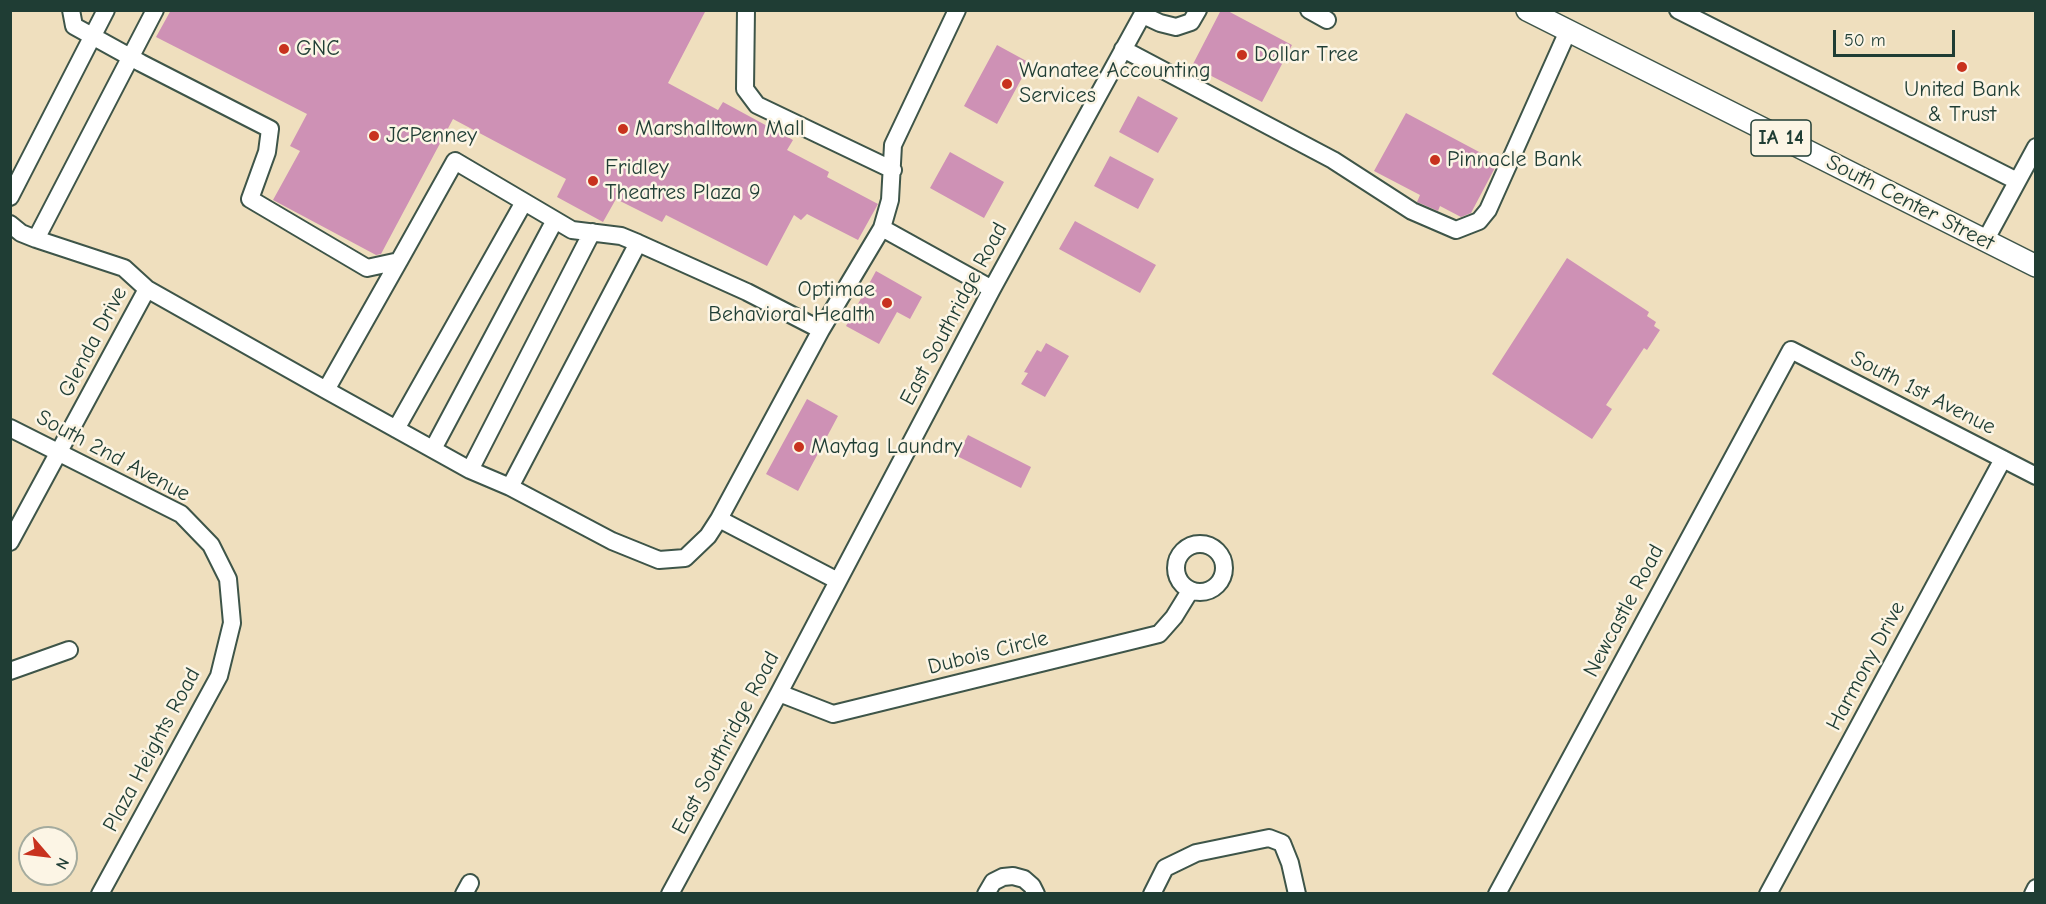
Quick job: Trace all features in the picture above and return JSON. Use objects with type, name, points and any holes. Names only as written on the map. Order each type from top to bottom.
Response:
[{"type":"main road","name":"South Center Street","points":[[1527,10],[2036,266]]},
{"type":"street","points":[[70,10],[74,26],[270,129],[267,152],[250,199],[367,268],[399,261]]},
{"type":"street","points":[[10,197],[106,10]]},
{"type":"street","points":[[36,239],[155,10]]},
{"type":"street","points":[[747,10],[744,89],[757,105],[893,170]]},
{"type":"street","points":[[10,225],[21,233],[36,239],[124,268],[147,289],[326,390],[470,470],[510,487],[612,541],[659,560],[685,558],[708,536],[719,519],[821,330],[882,228],[890,200],[893,145],[957,10]]},
{"type":"street","points":[[1144,13],[1160,23],[1176,27],[1191,22],[1198,10]]},
{"type":"street","points":[[1309,10],[1327,20]]},
{"type":"street","points":[[1678,10],[2017,181]]},
{"type":"street","name":"East Southridge Road","points":[[670,894],[992,289],[1144,13]]},
{"type":"street","points":[[1124,49],[1333,160],[1412,211],[1456,230],[1479,221],[1488,210],[1569,31]]},
{"type":"street","points":[[1985,241],[2036,147]]},
{"type":"street","points":[[326,390],[455,161],[572,230],[621,236],[747,292],[821,330]]},
{"type":"street","points":[[396,429],[524,202]]},
{"type":"street","points":[[433,449],[555,220]]},
{"type":"street","points":[[882,228],[992,289]]},
{"type":"street","points":[[470,470],[592,232]]},
{"type":"street","points":[[510,487],[638,243]]},
{"type":"street","name":"Glenda Drive","points":[[10,542],[147,289]]},
{"type":"street","name":"South 1st Avenue","points":[[1791,350],[2036,476]]},
{"type":"street","name":"Newcastle Road","points":[[1497,894],[1791,350]]},
{"type":"street","name":"South 2nd Avenue","points":[[10,428],[181,514],[211,545],[228,579],[232,623]]},
{"type":"street","name":"Harmony Drive","points":[[1768,894],[2003,459]]},
{"type":"street","points":[[719,519],[838,581]]},
{"type":"street","name":"Dubois Circle","points":[[779,693],[833,714],[1159,634],[1174,617],[1190,591]]},
{"type":"street","name":"Plaza Heights Road","points":[[100,894],[219,676],[232,623]]},
{"type":"street","points":[[10,671],[69,650]]},
{"type":"street","points":[[1152,894],[1165,868],[1196,853],[1269,838],[1282,843],[1297,894]]},
{"type":"street","points":[[986,894],[993,882],[1003,877],[1013,876],[1024,879],[1032,885],[1036,894]]},
{"type":"street","points":[[2033,894],[2036,888]]},
{"type":"building","name":"Marshalltown Mall","points":[[171,10],[706,10],[668,83],[718,110],[723,102],[793,140],[787,150],[829,172],[827,177],[878,204],[858,240],[807,214],[801,220],[794,215],[767,266],[666,215],[662,222],[616,199],[603,222],[557,197],[566,179],[453,119],[381,254],[376,255],[273,200],[300,151],[290,146],[307,114],[156,37]]},
{"type":"building","name":"Dollar Tree","points":[[1221,10],[1226,10],[1292,45],[1262,102],[1192,66]]},
{"type":"building","points":[[997,45],[1030,63],[997,124],[964,106]]},
{"type":"building","points":[[1138,96],[1178,118],[1158,153],[1119,132]]},
{"type":"building","points":[[1406,113],[1498,162],[1471,213],[1461,217],[1440,206],[1438,211],[1417,202],[1420,195],[1374,171]]},
{"type":"building","points":[[950,152],[1004,182],[984,218],[930,188]]},
{"type":"building","points":[[1110,156],[1154,179],[1138,209],[1094,186]]},
{"type":"building","points":[[1075,221],[1156,265],[1140,293],[1059,249]]},
{"type":"building","points":[[1567,258],[1649,312],[1647,316],[1656,322],[1654,326],[1660,330],[1647,350],[1644,348],[1606,405],[1612,409],[1592,439],[1492,374]]},
{"type":"building","points":[[876,271],[922,297],[910,319],[897,312],[879,344],[846,326]]},
{"type":"building","points":[[1046,343],[1069,356],[1045,397],[1021,384],[1028,373],[1024,372],[1037,350],[1041,352]]},
{"type":"building","points":[[807,399],[838,416],[798,491],[766,474]]},
{"type":"building","points":[[968,435],[1031,467],[1021,488],[957,456]]},
{"type":"place","name":"GNC","points":[[284,49]]},
{"type":"place","name":"Dollar Tree","points":[[1242,55]]},
{"type":"place","name":"United Bank & Trust","points":[[1962,67]]},
{"type":"place","name":"Wanatee Accounting Services","points":[[1007,84]]},
{"type":"place","name":"Marshalltown Mall","points":[[623,129]]},
{"type":"place","name":"JCPenney","points":[[374,136]]},
{"type":"place","name":"Pinnacle Bank","points":[[1435,160]]},
{"type":"place","name":"Fridley Theatres Plaza 9","points":[[593,181]]},
{"type":"place","name":"Optimae Behavioral Health","points":[[887,303]]},
{"type":"place","name":"Maytag Laundry","points":[[799,447]]}]
